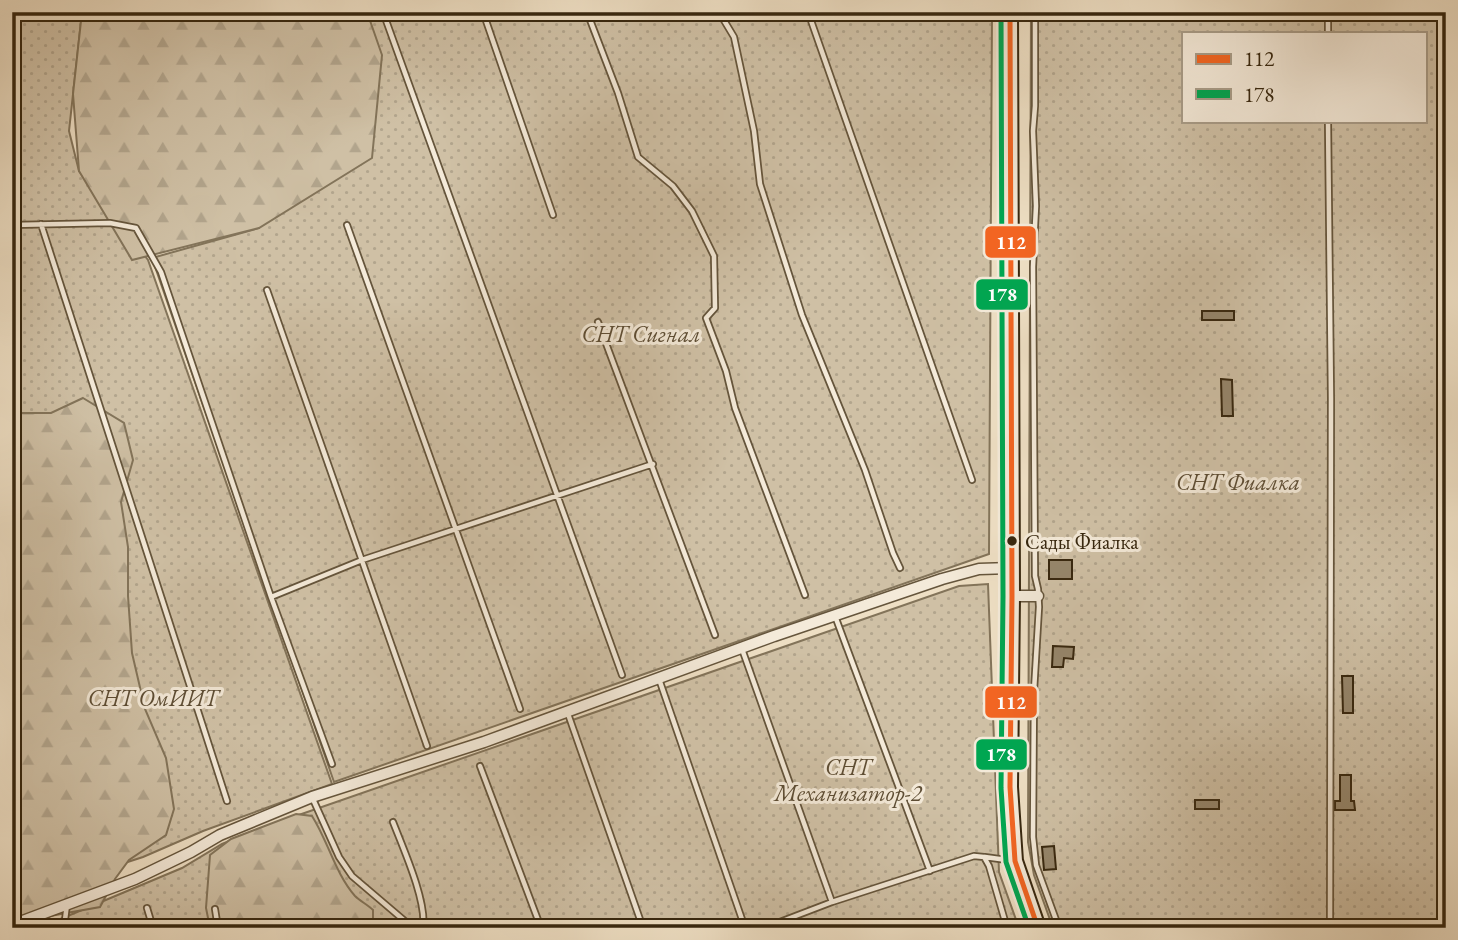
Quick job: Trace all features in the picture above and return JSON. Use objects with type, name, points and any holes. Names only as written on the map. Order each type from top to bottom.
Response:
[{"type":"street","points":[[1010,13],[1010,787],[1015,861],[1038,928]]},
{"type":"street","points":[[12,925],[135,879],[220,835],[312,797],[484,742],[962,573],[979,569],[1011,568]]},
{"type":"street","points":[[1012,596],[1038,596]]},
{"type":"lane","points":[[383,12],[622,675]]},
{"type":"lane","points":[[482,12],[553,215]]},
{"type":"lane","points":[[587,12],[618,93],[638,157],[673,186],[692,211],[714,256],[715,308],[706,318],[805,595]]},
{"type":"lane","points":[[719,12],[734,37],[754,131],[760,184],[802,315],[865,470],[900,568]]},
{"type":"lane","points":[[808,12],[972,480]]},
{"type":"lane","points":[[1010,13],[1019,12]]},
{"type":"lane","points":[[1039,12],[1035,18],[1033,131],[1036,206],[1033,267],[1035,563],[1038,596],[1033,836],[1037,865],[1059,928]]},
{"type":"lane","points":[[1328,12],[1328,32]]},
{"type":"lane","points":[[1328,122],[1331,398],[1330,928]]},
{"type":"lane","points":[[12,225],[110,223],[136,228],[161,272],[271,597],[332,764]]},
{"type":"lane","points":[[41,224],[227,801]]},
{"type":"lane","points":[[347,225],[520,709]]},
{"type":"lane","points":[[267,290],[427,746]]},
{"type":"lane","points":[[598,322],[715,635]]},
{"type":"lane","points":[[271,597],[362,560],[653,464]]},
{"type":"lane","points":[[835,616],[930,871]]},
{"type":"lane","points":[[742,649],[832,902]]},
{"type":"lane","points":[[659,679],[745,928]]},
{"type":"lane","points":[[567,711],[643,928]]},
{"type":"lane","points":[[480,766],[541,928]]},
{"type":"lane","points":[[312,797],[339,857],[352,876],[406,922],[421,928],[425,919],[422,903],[393,822]]},
{"type":"lane","points":[[764,928],[832,902],[974,856],[1015,861]]},
{"type":"lane","points":[[984,856],[1007,928]]},
{"type":"lane","points":[[64,928],[67,903]]},
{"type":"lane","points":[[147,908],[153,928]]},
{"type":"lane","points":[[215,909],[218,928]]},
{"type":"green space","name":"СНТ ОмИИТ","points":[[12,12],[82,12],[69,131],[79,171],[148,260],[332,784],[203,831],[143,857],[69,881],[12,910]]},
{"type":"green space","points":[[82,12],[367,12],[382,55],[372,158],[259,228],[132,260],[79,171],[73,94]]},
{"type":"green space","name":"СНТ Сигнал","points":[[334,12],[992,12],[989,554],[334,782],[152,258],[259,228]]},
{"type":"green space","name":"СНТ Фиалка","points":[[1031,12],[1446,12],[1446,928],[1053,928],[1034,875],[1028,842]]},
{"type":"green space","points":[[83,398],[124,423],[133,460],[121,502],[128,547],[132,653],[145,709],[166,758],[174,809],[166,835],[129,860],[100,907],[50,916],[39,928],[12,928],[12,413],[51,413]]},
{"type":"green space","name":"СНТ Механизатор-2","points":[[988,584],[999,872],[1019,928],[39,928],[182,868],[222,844],[267,826],[959,586]]},
{"type":"green space","points":[[296,814],[312,816],[348,887],[373,910],[373,928],[210,928],[206,908],[210,855],[231,839]]},
{"type":"building","points":[[1202,311],[1234,311],[1234,320],[1202,320]]},
{"type":"building","points":[[1221,379],[1232,380],[1233,416],[1222,416]]},
{"type":"building","points":[[1049,560],[1072,560],[1072,579],[1049,579]]},
{"type":"building","points":[[1053,646],[1074,647],[1073,659],[1064,658],[1063,667],[1052,667]]},
{"type":"building","points":[[1342,676],[1353,676],[1353,713],[1343,713]]},
{"type":"building","points":[[1340,775],[1351,775],[1351,801],[1354,801],[1355,810],[1335,810],[1335,801],[1340,801]]},
{"type":"building","points":[[1195,800],[1219,800],[1219,809],[1195,809]]},
{"type":"building","points":[[1054,846],[1056,869],[1044,870],[1042,847]]},
{"type":"transit line","name":"178","points":[[1001,12],[1001,788],[1006,862],[1029,928]]},
{"type":"transit line","name":"112","points":[[1010,12],[1010,787],[1015,861],[1038,928]]},
{"type":"place","name":"Сады Фиалка","points":[[1012,541]]}]
